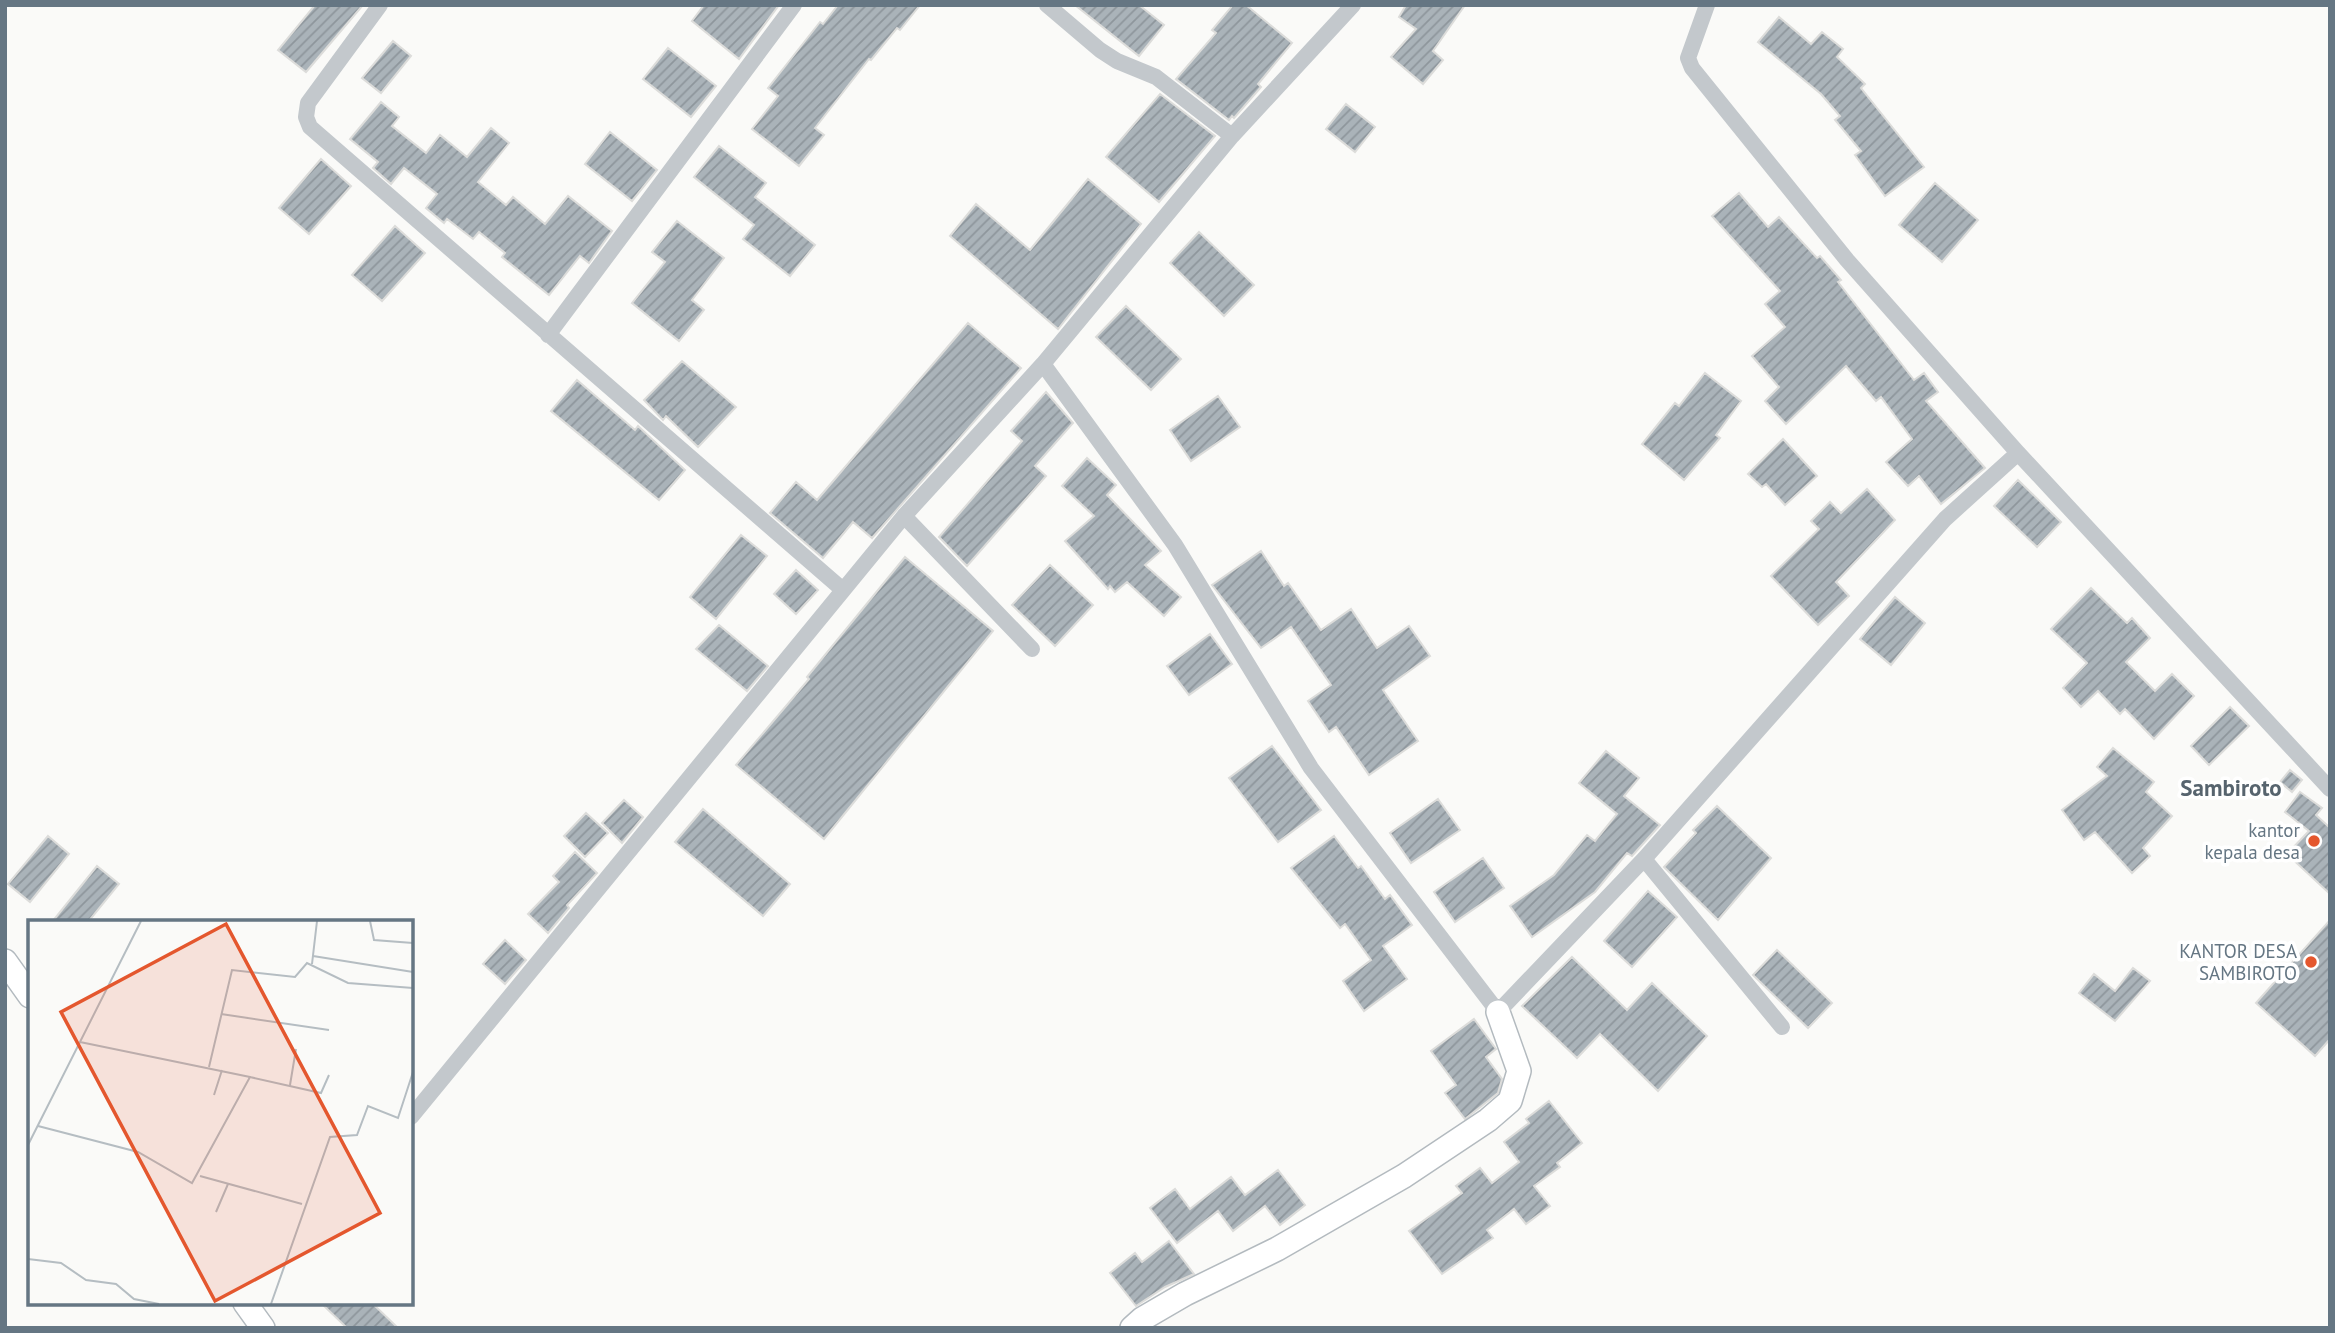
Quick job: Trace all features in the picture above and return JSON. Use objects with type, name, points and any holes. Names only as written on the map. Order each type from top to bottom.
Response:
[{"type":"street","points":[[380,5],[308,103],[306,117],[310,127],[843,590]]},
{"type":"street","points":[[548,335],[794,5]]},
{"type":"street","points":[[1047,5],[1100,50],[1117,61],[1156,77],[1231,136]]},
{"type":"street","points":[[413,1115],[904,516],[1043,364],[1231,136],[1353,5]]},
{"type":"street","points":[[1707,5],[1688,58],[1847,260],[2018,453],[2330,789]]},
{"type":"street","points":[[1043,364],[1175,545],[1311,768],[1498,1012],[1518,1071],[1510,1101],[1488,1120],[1404,1176],[1277,1249],[1185,1294],[1142,1319],[1132,1328]]},
{"type":"street","points":[[1498,1012],[1644,859],[1945,519],[2018,453]]},
{"type":"street","points":[[904,516],[1032,649]]},
{"type":"street","points":[[1644,859],[1782,1027]]},
{"type":"street","points":[[5,961],[28,993]]},
{"type":"building","points":[[315,5],[363,5],[306,72],[278,50]]},
{"type":"building","points":[[704,5],[779,5],[739,59],[692,21]]},
{"type":"building","points":[[838,5],[920,5],[900,30],[897,28],[871,60],[869,59],[815,128],[824,135],[799,166],[752,129],[778,96],[768,88],[820,22],[823,24]]},
{"type":"building","points":[[1075,5],[1139,5],[1164,25],[1139,56]]},
{"type":"building","points":[[1233,5],[1246,5],[1292,43],[1258,84],[1261,87],[1234,118],[1232,116],[1229,120],[1176,79],[1216,33],[1212,30]]},
{"type":"building","points":[[1406,5],[1465,5],[1433,51],[1443,60],[1423,84],[1391,57],[1416,29],[1399,17]]},
{"type":"building","points":[[1779,17],[1811,44],[1822,32],[1843,49],[1837,57],[1865,84],[1861,88],[1924,167],[1885,196],[1855,155],[1861,151],[1835,120],[1840,116],[1821,94],[1758,42]]},
{"type":"building","points":[[393,41],[411,56],[381,93],[362,78]]},
{"type":"building","points":[[668,48],[716,86],[691,117],[643,79]]},
{"type":"building","points":[[1160,94],[1215,136],[1159,202],[1106,157]]},
{"type":"building","points":[[381,102],[399,117],[392,126],[426,153],[440,135],[467,157],[491,128],[509,143],[478,182],[506,205],[513,197],[545,224],[568,196],[612,231],[589,263],[580,256],[549,295],[502,257],[505,253],[479,232],[473,239],[447,219],[444,223],[426,208],[437,194],[404,168],[391,184],[373,168],[378,162],[350,139]]},
{"type":"building","points":[[1346,104],[1375,127],[1355,152],[1326,129]]},
{"type":"building","points":[[610,132],[657,170],[632,201],[585,164]]},
{"type":"building","points":[[719,146],[766,183],[755,197],[815,245],[790,276],[743,239],[754,225],[694,177]]},
{"type":"building","points":[[321,159],[351,186],[309,234],[279,208]]},
{"type":"building","points":[[1088,179],[1141,224],[1058,329],[950,236],[976,204],[1030,250]]},
{"type":"building","points":[[1935,183],[1978,220],[1942,262],[1899,225]]},
{"type":"building","points":[[1739,193],[1768,227],[1779,217],[1817,258],[1820,256],[1841,280],[1838,282],[1914,380],[1924,373],[1938,392],[1926,401],[1985,468],[1941,504],[1919,476],[1908,486],[1886,462],[1912,439],[1881,397],[1876,401],[1846,366],[1786,424],[1765,401],[1779,387],[1752,356],[1785,327],[1765,304],[1780,291],[1712,216]]},
{"type":"building","points":[[677,221],[724,258],[692,300],[704,310],[679,341],[632,303],[665,262],[652,252]]},
{"type":"building","points":[[395,226],[425,253],[382,301],[352,275]]},
{"type":"building","points":[[1199,232],[1254,285],[1224,316],[1170,263]]},
{"type":"building","points":[[1126,306],[1181,359],[1151,390],[1096,337]]},
{"type":"building","points":[[968,323],[1021,368],[872,538],[853,522],[823,558],[770,513],[796,482],[817,500]]},
{"type":"building","points":[[682,361],[736,407],[698,447],[666,416],[663,420],[644,400]]},
{"type":"building","points":[[1705,373],[1741,401],[1716,435],[1720,438],[1684,480],[1642,444],[1675,403],[1679,406]]},
{"type":"building","points":[[577,380],[635,430],[638,426],[685,470],[659,500],[551,411]]},
{"type":"building","points":[[1046,392],[1073,423],[1035,466],[1046,476],[967,566],[939,537],[1022,441],[1011,431]]},
{"type":"building","points":[[1218,396],[1240,427],[1191,461],[1170,430]]},
{"type":"building","points":[[1783,439],[1817,476],[1785,505],[1766,484],[1762,487],[1748,474]]},
{"type":"building","points":[[1087,458],[1116,485],[1107,495],[1161,551],[1145,565],[1181,597],[1164,616],[1127,582],[1115,592],[1110,586],[1108,589],[1065,541],[1094,516],[1062,486]]},
{"type":"building","points":[[2018,480],[2061,522],[2037,547],[1994,506]]},
{"type":"building","points":[[1867,489],[1895,520],[1836,582],[1849,596],[1818,625],[1771,576],[1819,529],[1811,521],[1830,502],[1841,513]]},
{"type":"building","points":[[741,535],[767,556],[716,619],[690,597]]},
{"type":"building","points":[[1261,551],[1284,586],[1288,583],[1321,630],[1351,609],[1377,648],[1409,626],[1430,656],[1383,690],[1418,741],[1369,775],[1336,727],[1329,732],[1308,701],[1331,685],[1291,627],[1261,648],[1212,585]]},
{"type":"building","points":[[905,557],[993,631],[824,839],[736,765],[809,679],[807,677]]},
{"type":"building","points":[[1050,565],[1093,605],[1055,646],[1012,605]]},
{"type":"building","points":[[796,570],[818,590],[796,614],[774,594]]},
{"type":"building","points":[[2091,588],[2127,623],[2132,618],[2150,638],[2126,662],[2155,691],[2172,674],[2194,696],[2154,739],[2125,709],[2120,714],[2098,691],[2081,707],[2063,688],[2087,663],[2051,629]]},
{"type":"building","points":[[1895,597],[1925,623],[1891,665],[1860,639]]},
{"type":"building","points":[[719,625],[768,666],[747,691],[696,649]]},
{"type":"building","points":[[1210,634],[1232,664],[1189,695],[1167,666]]},
{"type":"building","points":[[2230,707],[2249,726],[2209,765],[2191,746]]},
{"type":"building","points":[[1272,746],[1321,810],[1278,842],[1229,778]]},
{"type":"building","points":[[2113,748],[2154,782],[2146,792],[2172,816],[2143,848],[2150,856],[2132,873],[2095,832],[2084,840],[2062,810],[2107,776],[2097,767]]},
{"type":"building","points":[[1606,751],[1639,778],[1624,796],[1660,825],[1632,856],[1627,853],[1595,892],[1532,937],[1510,906],[1554,875],[1587,835],[1595,841],[1617,814],[1579,783]]},
{"type":"building","points":[[2290,770],[2302,780],[2292,792],[2280,782]]},
{"type":"building","name":"kantor kepala desa","points":[[2300,792],[2322,808],[2316,815],[2330,828],[2330,894],[2287,854],[2309,831],[2285,812]]},
{"type":"building","points":[[1438,799],[1460,830],[1411,863],[1390,833]]},
{"type":"building","points":[[624,800],[643,817],[622,843],[602,823]]},
{"type":"building","points":[[1717,806],[1771,858],[1718,920],[1664,867],[1696,833],[1693,830]]},
{"type":"building","points":[[703,809],[790,884],[763,916],[675,842]]},
{"type":"building","points":[[586,813],[608,833],[585,857],[564,836]]},
{"type":"building","points":[[48,836],[69,854],[30,902],[8,884]]},
{"type":"building","points":[[1334,836],[1358,868],[1361,866],[1385,899],[1390,895],[1412,925],[1383,946],[1407,979],[1364,1011],[1343,981],[1371,960],[1345,924],[1340,928],[1291,868]]},
{"type":"building","points":[[575,852],[597,873],[567,905],[569,908],[548,933],[528,914],[559,882],[553,876]]},
{"type":"building","points":[[1483,858],[1504,888],[1455,922],[1434,892]]},
{"type":"building","points":[[97,866],[119,884],[90,920],[54,920]]},
{"type":"building","points":[[1648,891],[1677,917],[1632,967],[1604,941]]},
{"type":"building","name":"KANTOR DESA SAMBIROTO","points":[[2330,920],[2330,1039],[2315,1056],[2256,1003]]},
{"type":"building","points":[[505,940],[526,960],[505,984],[483,964]]},
{"type":"building","points":[[1777,950],[1832,1003],[1808,1028],[1753,975]]},
{"type":"building","points":[[1572,957],[1627,1010],[1652,983],[1707,1036],[1658,1091],[1600,1034],[1577,1058],[1522,1006]]},
{"type":"building","points":[[2133,968],[2150,981],[2115,1021],[2079,993],[2094,974],[2115,991]]},
{"type":"building","points":[[1474,1019],[1496,1049],[1486,1057],[1502,1079],[1498,1093],[1465,1119],[1445,1093],[1456,1085],[1431,1051]]},
{"type":"building","points":[[1549,1101],[1582,1143],[1557,1163],[1560,1167],[1534,1186],[1550,1206],[1526,1224],[1514,1209],[1487,1230],[1493,1238],[1442,1274],[1409,1231],[1462,1193],[1456,1186],[1480,1168],[1492,1183],[1519,1162],[1504,1142],[1529,1123],[1526,1119]]},
{"type":"building","points":[[1278,1170],[1305,1205],[1280,1225],[1265,1206],[1233,1231],[1218,1211],[1177,1243],[1150,1208],[1175,1189],[1190,1209],[1231,1177],[1245,1195]]},
{"type":"building","points":[[1169,1241],[1194,1274],[1165,1287],[1136,1306],[1110,1273],[1135,1253],[1142,1262]]},
{"type":"building","points":[[323,1305],[374,1305],[398,1328],[347,1328]]},
{"type":"place","name":"kantor kepala desa","points":[[2314,841]]},
{"type":"place","name":"KANTOR DESA SAMBIROTO","points":[[2311,962]]},
{"type":"district","name":"Sambiroto","points":[[2231,788]]}]
